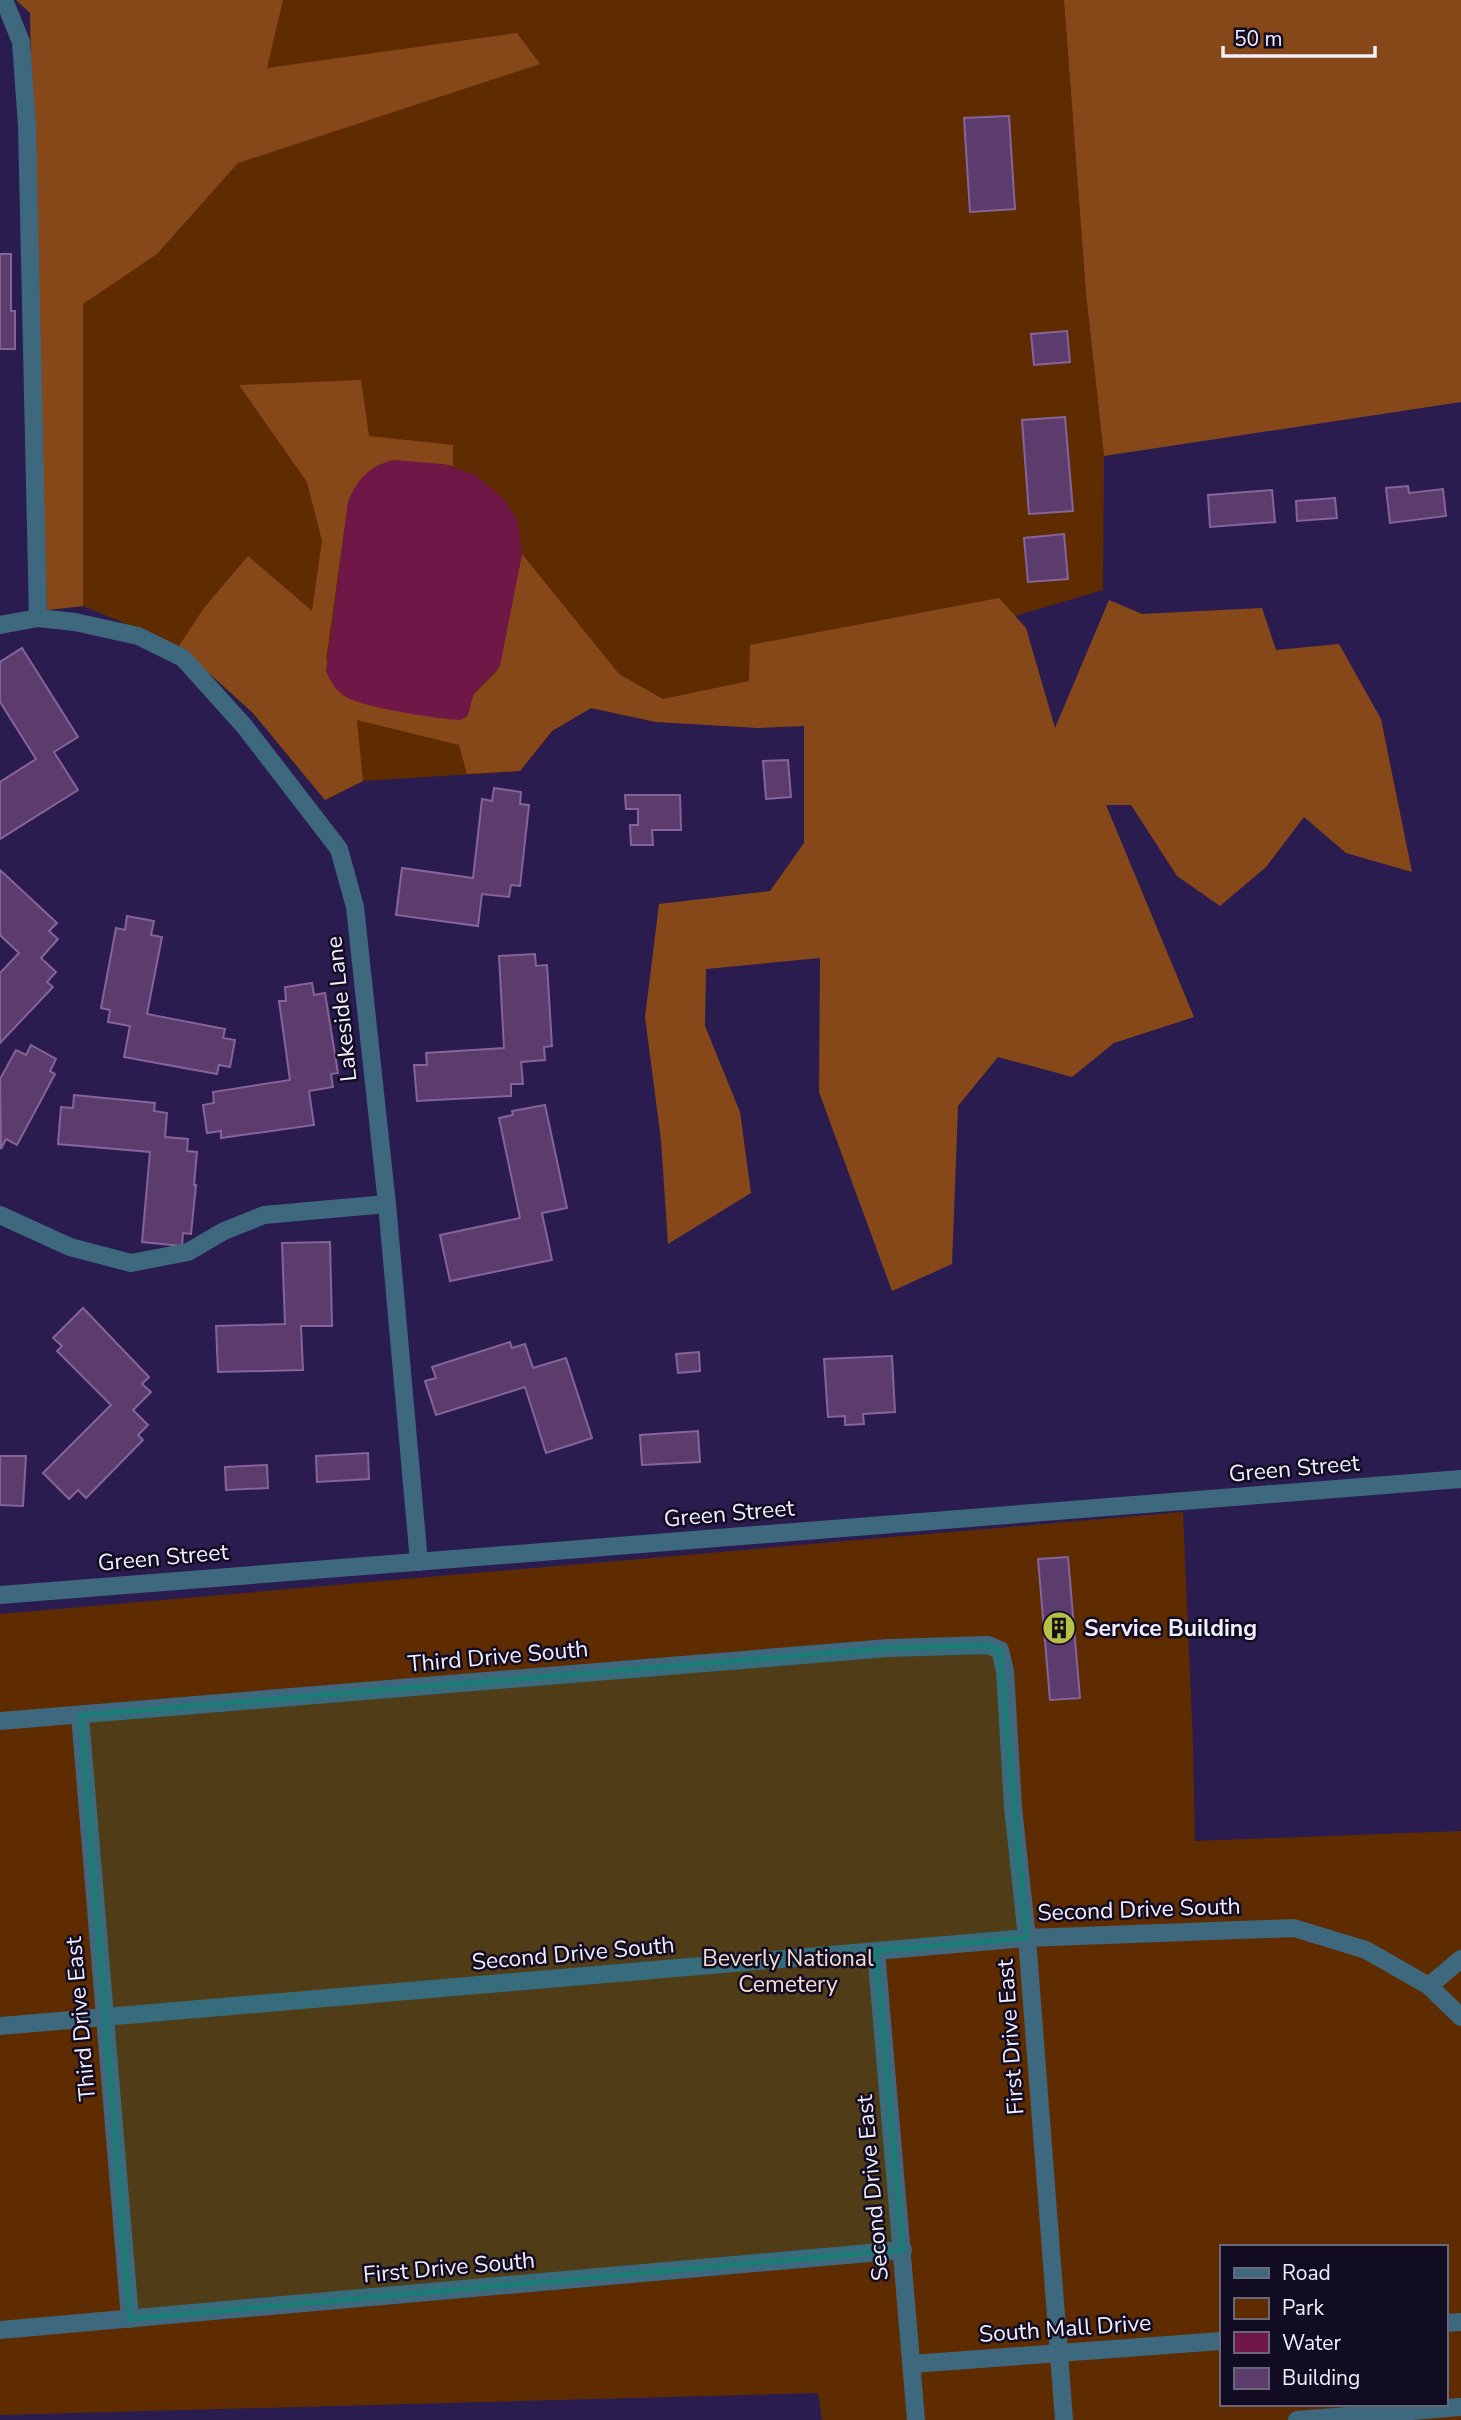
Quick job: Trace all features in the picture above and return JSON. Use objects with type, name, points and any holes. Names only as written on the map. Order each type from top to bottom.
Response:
[{"type":"street","points":[[4,0],[22,42],[27,125],[38,618]]},
{"type":"street","name":"Lakeside Lane","points":[[0,625],[38,618],[75,622],[138,636],[183,658],[245,727],[338,849],[355,907],[387,1204],[419,1562]]},
{"type":"street","points":[[0,1215],[70,1247],[131,1264],[188,1252],[224,1231],[264,1215],[387,1204]]},
{"type":"street","name":"Green Street","points":[[0,1595],[1461,1479]]},
{"type":"street","name":"Third Drive South","points":[[0,1721],[888,1648],[989,1645],[1000,1650]]},
{"type":"street","name":"First Drive East","points":[[1000,1650],[1005,1671],[1013,1807],[1027,1938],[1064,2420]]},
{"type":"street","name":"Third Drive East","points":[[80,1714],[130,2319]]},
{"type":"street","name":"Second Drive South","points":[[0,2026],[1027,1938],[1294,1928],[1366,1950],[1429,1986],[1461,2017]]},
{"type":"street","name":"Second Drive East","points":[[876,1951],[916,2420]]},
{"type":"street","points":[[1429,1986],[1461,1959]]},
{"type":"street","name":"First Drive South","points":[[0,2330],[903,2250]]},
{"type":"street","name":"South Mall Drive","points":[[912,2364],[1220,2341]]},
{"type":"street","points":[[1297,2420],[1461,2407]]},
{"type":"highlighted area","points":[[988,1645],[1000,1650],[1027,1938],[876,1951],[903,2250],[130,2319],[80,1715],[888,1648]]},
{"type":"green space","points":[[30,0],[1064,0],[1086,293],[1104,456],[1103,590],[656,722],[591,708],[552,731],[520,771],[363,781],[325,800],[253,713],[179,646],[83,606],[47,610],[35,255]]},
{"type":"green space","name":"Beverly National Cemetery","points":[[1183,1512],[1195,1841],[1461,1831],[1461,2420],[822,2420],[818,2393],[0,2415],[0,1614]]},
{"type":"shaded area","points":[[16,0],[283,0],[267,68],[517,33],[540,64],[238,163],[157,254],[83,304],[83,606],[47,610],[30,13]]},
{"type":"shaded area","points":[[1064,0],[1461,0],[1461,402],[1104,456],[1086,293]]},
{"type":"shaded area","points":[[361,380],[369,436],[453,445],[453,466],[443,464],[351,494],[348,503],[326,660],[381,707],[451,719],[465,718],[468,715],[473,695],[497,671],[522,554],[619,674],[663,699],[749,681],[750,645],[999,598],[1026,628],[1055,728],[1109,600],[1142,614],[1262,608],[1276,650],[1339,644],[1381,719],[1412,872],[1346,853],[1304,817],[1266,867],[1220,906],[1177,876],[1131,805],[1106,805],[1194,1017],[1114,1043],[1072,1077],[998,1057],[958,1106],[952,1264],[892,1291],[819,1092],[820,958],[706,969],[705,1026],[740,1112],[751,1193],[668,1244],[661,1140],[645,1017],[659,904],[770,891],[804,843],[804,726],[758,728],[656,722],[591,708],[552,731],[520,771],[467,774],[459,745],[357,720],[363,781],[325,800],[253,713],[179,646],[204,608],[248,556],[312,611],[322,541],[307,482],[239,385]]},
{"type":"water","points":[[393,460],[443,464],[475,475],[503,498],[517,519],[522,554],[500,666],[473,695],[468,715],[460,720],[401,712],[355,701],[339,692],[326,671],[348,503],[355,487],[370,470]]},
{"type":"building","points":[[1009,116],[1015,209],[970,212],[964,118]]},
{"type":"building","points":[[0,254],[11,254],[11,311],[15,311],[15,349],[0,349]]},
{"type":"building","points":[[1067,331],[1070,362],[1034,365],[1031,334]]},
{"type":"building","points":[[1065,417],[1073,511],[1029,514],[1022,420]]},
{"type":"building","points":[[1408,486],[1409,493],[1443,489],[1446,516],[1390,523],[1386,488]]},
{"type":"building","points":[[1272,490],[1275,522],[1210,527],[1208,495]]},
{"type":"building","points":[[1335,498],[1337,518],[1297,521],[1296,501]]},
{"type":"building","points":[[1064,534],[1068,579],[1028,582],[1024,538]]},
{"type":"building","points":[[22,648],[78,737],[54,752],[78,790],[0,839],[0,782],[36,759],[0,702],[0,662]]},
{"type":"building","points":[[788,760],[791,797],[766,799],[763,761]]},
{"type":"building","points":[[494,788],[521,792],[520,804],[529,805],[520,886],[511,885],[509,897],[482,894],[478,926],[396,915],[402,868],[473,878],[482,799],[492,801]]},
{"type":"building","points":[[625,795],[680,795],[681,830],[652,830],[653,845],[631,845],[630,825],[638,825],[638,809],[626,809]]},
{"type":"building","points":[[0,870],[57,923],[49,931],[58,939],[41,958],[56,972],[47,982],[53,987],[0,1043],[0,973],[19,953],[0,935]]},
{"type":"building","points":[[127,916],[154,921],[151,935],[162,937],[147,1014],[225,1029],[223,1038],[235,1040],[230,1067],[219,1065],[217,1074],[124,1057],[130,1026],[108,1022],[110,1010],[101,1008],[116,928],[125,930]]},
{"type":"building","points":[[535,954],[536,966],[547,965],[552,1046],[544,1047],[545,1060],[521,1062],[523,1084],[511,1084],[511,1096],[417,1101],[414,1065],[427,1065],[426,1053],[504,1048],[499,956]]},
{"type":"building","points":[[312,983],[314,995],[325,993],[338,1073],[331,1074],[333,1087],[309,1091],[314,1125],[221,1138],[221,1131],[207,1133],[203,1105],[214,1103],[213,1092],[290,1080],[279,1001],[286,1001],[285,987]]},
{"type":"building","points":[[31,1045],[56,1059],[50,1071],[55,1074],[17,1145],[6,1139],[1,1149],[0,1079],[16,1050],[26,1055]]},
{"type":"building","points":[[74,1095],[155,1103],[154,1111],[167,1113],[165,1137],[188,1139],[187,1151],[197,1152],[196,1185],[191,1234],[183,1233],[182,1246],[142,1242],[150,1152],[58,1144],[61,1107],[73,1108]]},
{"type":"building","points":[[545,1105],[567,1208],[542,1213],[552,1260],[450,1281],[440,1235],[520,1218],[499,1118],[513,1115],[512,1111]]},
{"type":"building","points":[[330,1242],[332,1326],[301,1326],[303,1370],[218,1372],[216,1326],[285,1324],[282,1243]]},
{"type":"building","points":[[83,1308],[149,1377],[142,1384],[151,1392],[133,1410],[148,1425],[138,1435],[143,1440],[86,1498],[78,1490],[69,1499],[43,1473],[111,1405],[57,1351],[62,1346],[53,1338]]},
{"type":"building","points":[[510,1342],[512,1348],[525,1344],[533,1368],[566,1358],[592,1438],[546,1453],[525,1387],[436,1415],[425,1381],[436,1378],[432,1367]]},
{"type":"building","points":[[699,1352],[700,1371],[678,1373],[676,1354]]},
{"type":"building","points":[[892,1356],[895,1412],[863,1414],[864,1424],[845,1425],[845,1416],[828,1417],[824,1359]]},
{"type":"building","points":[[698,1431],[700,1462],[642,1465],[640,1435]]},
{"type":"building","points":[[368,1453],[369,1479],[317,1482],[316,1456]]},
{"type":"building","points":[[0,1456],[26,1456],[23,1506],[0,1505]]},
{"type":"building","points":[[267,1465],[268,1488],[226,1490],[225,1467]]},
{"type":"building","name":"Service Building","points":[[1068,1557],[1080,1698],[1050,1700],[1038,1559]]},
{"type":"place","name":"Service Building","points":[[1059,1628]]}]
